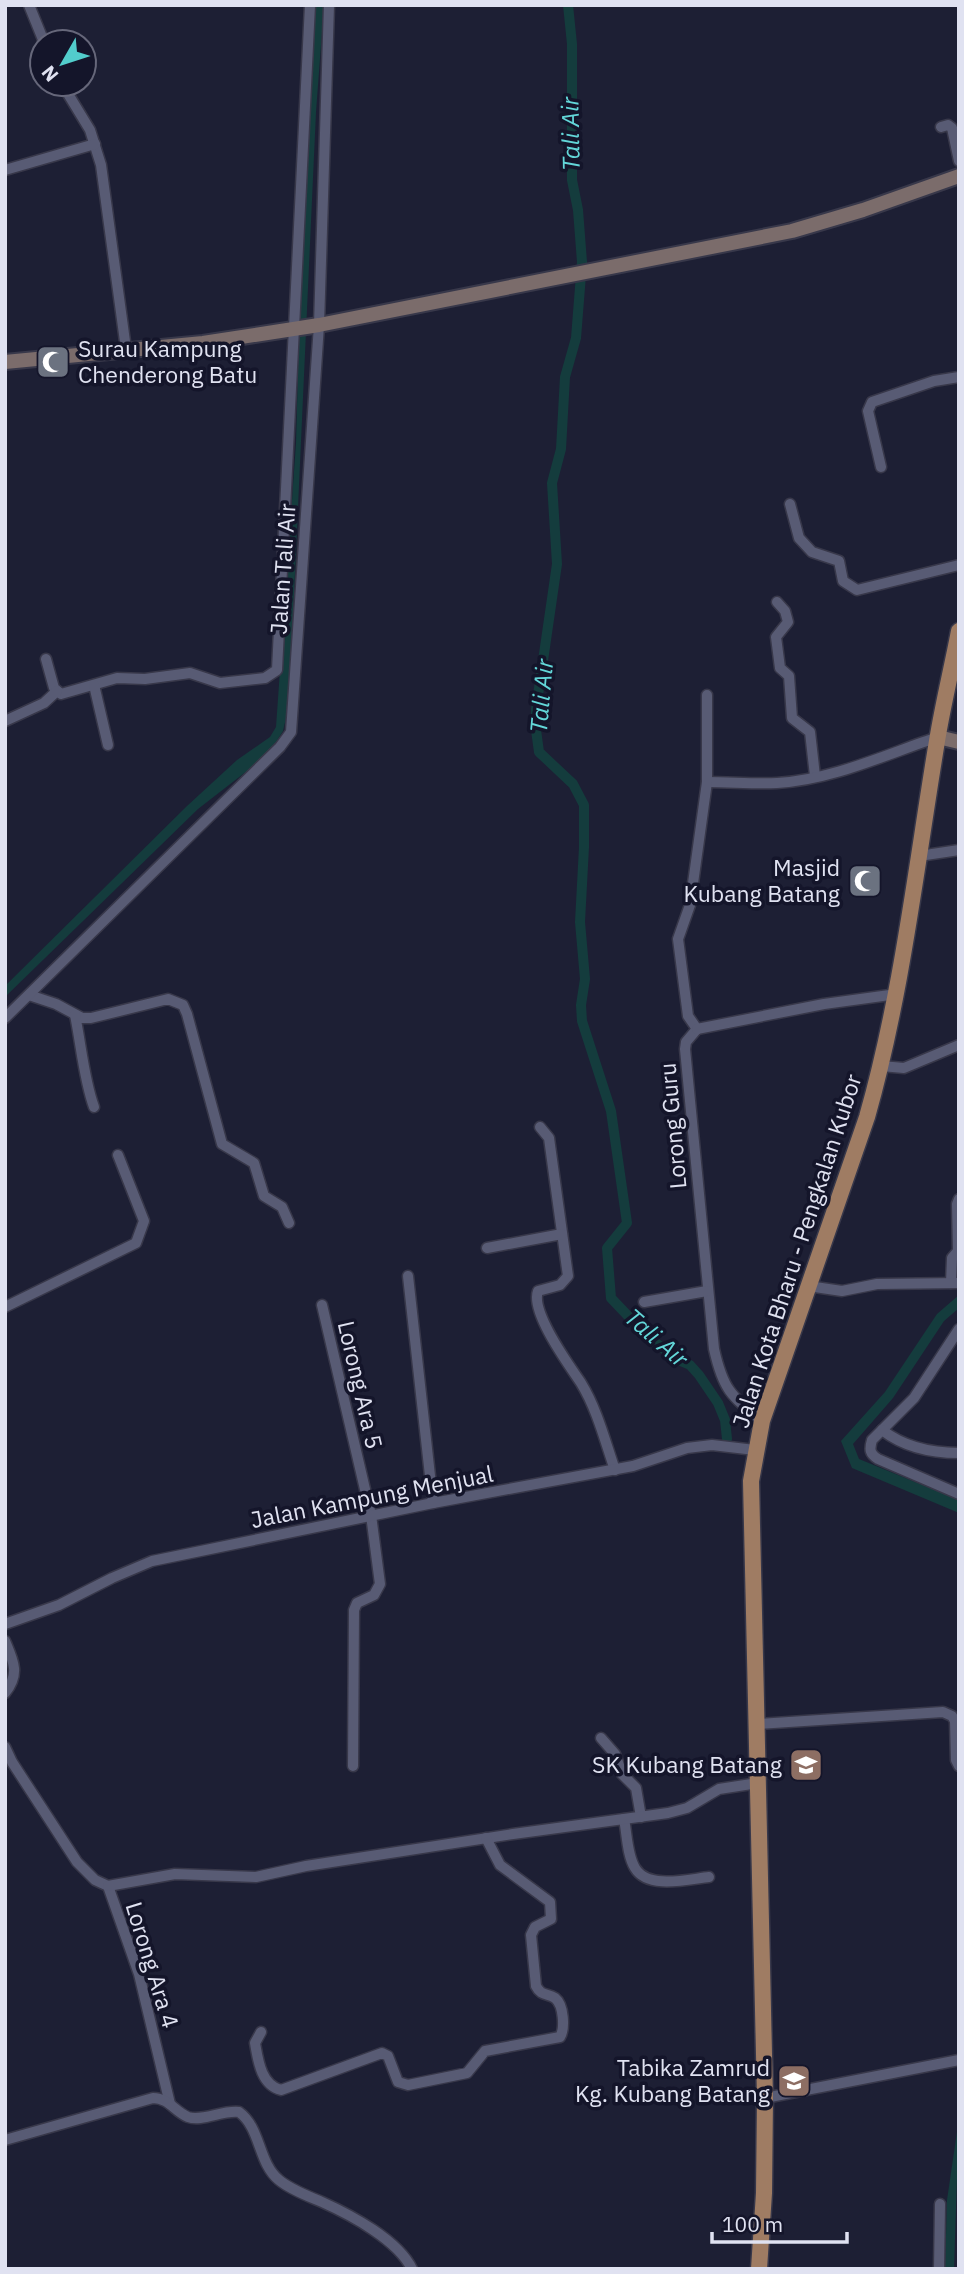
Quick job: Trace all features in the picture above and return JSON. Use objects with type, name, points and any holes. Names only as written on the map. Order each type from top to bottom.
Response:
[{"type":"main road","name":"Jalan Kota Bharu - Pengkalan Kubor","points":[[759,2269],[764,2193],[765,2098],[751,1481],[762,1421],[867,1117],[881,1066],[897,994],[938,737],[959,631]]},
{"type":"street","points":[[29,5],[38,28]]},
{"type":"street","points":[[57,691],[66,694],[117,678],[145,679],[190,673],[220,683],[265,678],[277,670],[310,5]]},
{"type":"street","name":"Jalan Tali Air","points":[[5,1018],[280,747],[291,732],[316,325],[329,5]]},
{"type":"street","points":[[71,98],[90,130],[101,166],[126,349]]},
{"type":"street","points":[[941,127],[948,125],[953,128],[959,161]]},
{"type":"street","points":[[5,170],[95,144]]},
{"type":"street","points":[[5,362],[203,342],[316,325],[822,223],[959,176]]},
{"type":"street","points":[[881,467],[868,411],[872,401],[934,381],[959,377]]},
{"type":"street","points":[[790,504],[798,537],[812,552],[839,561],[843,582],[857,590],[959,565]]},
{"type":"street","points":[[777,602],[785,611],[788,622],[776,637],[780,668],[789,676],[792,718],[810,732],[814,776]]},
{"type":"street","points":[[46,659],[57,691]]},
{"type":"street","points":[[93,685],[108,745]]},
{"type":"street","points":[[5,721],[44,703],[57,691]]},
{"type":"street","points":[[707,695],[707,782],[690,905],[678,939],[688,1016],[697,1029],[824,1004],[897,994]]},
{"type":"street","points":[[707,782],[778,783],[835,772],[938,737],[959,742]]},
{"type":"street","points":[[919,856],[959,850]]},
{"type":"street","points":[[29,995],[56,1004],[82,1018],[168,999],[183,1005],[222,1144],[251,1159],[264,1196],[282,1207],[289,1223]]},
{"type":"street","points":[[75,1015],[88,1091],[94,1107]]},
{"type":"street","name":"Lorong Guru","points":[[697,1029],[690,1036],[685,1049],[714,1349],[720,1377],[737,1401],[762,1421]]},
{"type":"street","points":[[881,1066],[904,1068],[959,1045]]},
{"type":"street","points":[[540,1127],[549,1138],[568,1276],[560,1285],[538,1292],[537,1302],[545,1326],[583,1386],[593,1407],[615,1469]]},
{"type":"street","points":[[5,1307],[136,1243],[144,1221],[143,1215],[118,1155]]},
{"type":"street","points":[[808,1286],[842,1291],[877,1284],[955,1283],[952,1258],[958,1251],[959,1199]]},
{"type":"street","points":[[487,1248],[562,1234]]},
{"type":"street","points":[[408,1276],[433,1503]]},
{"type":"street","points":[[644,1302],[707,1290]]},
{"type":"street","name":"Lorong Ara 5","points":[[322,1305],[371,1516],[380,1584],[374,1595],[360,1600],[354,1610],[353,1766]]},
{"type":"street","points":[[959,1329],[914,1398],[872,1440],[870,1452],[873,1456],[959,1494]]},
{"type":"street","points":[[882,1430],[899,1442],[939,1453],[959,1453]]},
{"type":"street","name":"Jalan Kampung Menjual","points":[[5,1624],[59,1605],[112,1577],[152,1561],[433,1503],[633,1466],[687,1448],[712,1446],[755,1450]]},
{"type":"street","points":[[5,1641],[15,1675],[14,1682],[5,1693]]},
{"type":"street","points":[[757,1724],[943,1712],[952,1716],[955,1721],[956,1760],[959,1766]]},
{"type":"street","points":[[601,1738],[614,1752],[622,1774],[636,1788],[641,1817]]},
{"type":"street","name":"Lorong Ara 4","points":[[5,1747],[12,1762],[78,1862],[95,1880],[107,1886],[139,1974],[170,2104]]},
{"type":"street","points":[[107,1886],[175,1874],[256,1877],[486,1839],[668,1813],[687,1808],[719,1789],[758,1783]]},
{"type":"street","points":[[624,1819],[632,1862],[641,1875],[653,1881],[709,1877]]},
{"type":"street","points":[[261,2032],[255,2043],[260,2069],[273,2087],[281,2091],[382,2053],[388,2056],[398,2082],[408,2085],[467,2073],[485,2051],[559,2037],[564,2027],[560,2005],[555,1998],[540,1993],[537,1989],[531,1935],[535,1927],[551,1919],[550,1902],[502,1867],[486,1839]]},
{"type":"street","points":[[765,2098],[959,2060]]},
{"type":"street","points":[[5,2140],[153,2098],[159,2098],[190,2118],[226,2110],[239,2112],[251,2125],[277,2179],[338,2210],[394,2245],[412,2269]]},
{"type":"street","points":[[939,2269],[940,2204]]},
{"type":"shaded area","points":[[315,5],[324,5],[316,112],[290,683],[283,731],[256,764],[198,809],[5,997],[5,986],[187,806],[237,760],[270,737],[276,727],[296,443],[300,299]]},
{"type":"shaded area","points":[[959,1295],[959,1308],[944,1321],[893,1398],[853,1444],[859,1459],[959,1500],[959,1513],[852,1468],[841,1441],[885,1392],[937,1314]]},
{"type":"shaded area","points":[[959,2118],[954,2269],[945,2269],[947,2200]]},
{"type":"waterway","name":"Tali Air","points":[[568,5],[572,44],[572,180],[578,210],[582,262],[576,338],[565,377],[561,449],[552,483],[557,564],[536,709],[536,730],[539,752],[573,784],[584,805],[580,922],[585,979],[581,1005],[582,1021],[611,1111],[627,1223],[607,1248],[611,1298],[648,1337],[678,1360],[690,1365],[699,1375],[718,1403],[725,1420],[727,1439]]},
{"type":"place","name":"Surau Kampung Chenderong Batu","points":[[53,362]]},
{"type":"place","name":"Masjid Kubang Batang","points":[[865,881]]},
{"type":"place","name":"SK Kubang Batang","points":[[806,1765]]},
{"type":"place","name":"Tabika Zamrud Kg. Kubang Batang","points":[[794,2081]]}]
